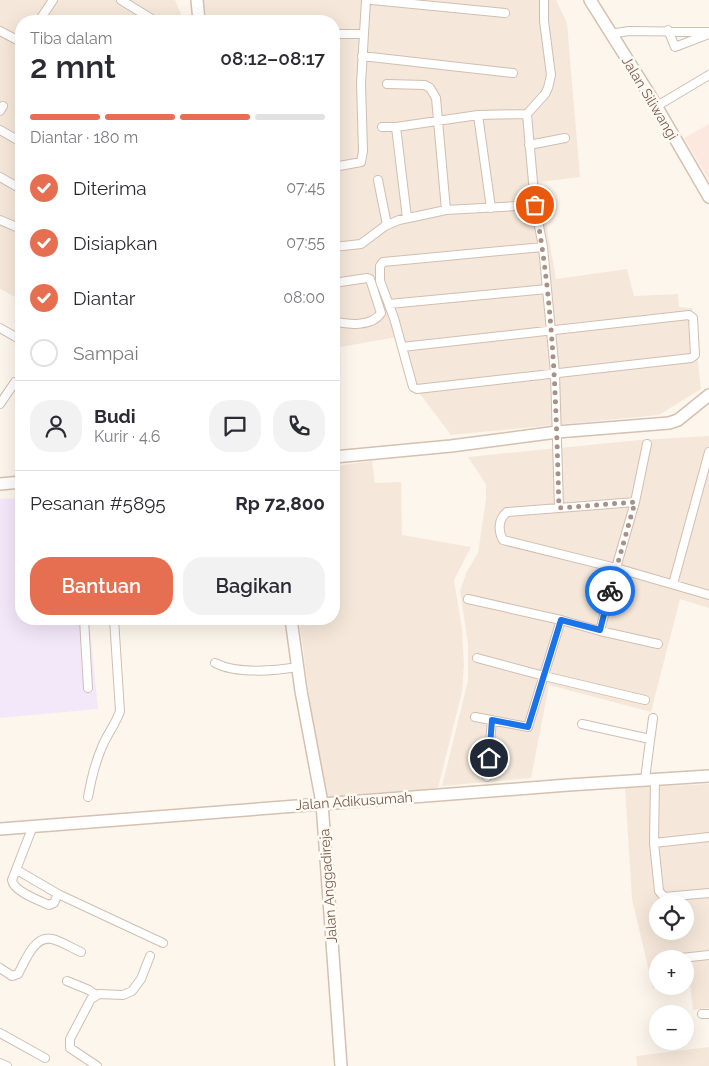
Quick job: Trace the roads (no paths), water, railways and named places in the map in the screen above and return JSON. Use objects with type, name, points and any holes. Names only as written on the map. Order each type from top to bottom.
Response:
[{"type":"main road","points":[[197,0],[198,15]]},
{"type":"main road","name":"Jalan Siliwangi","points":[[590,0],[656,106],[709,197]]},
{"type":"main road","points":[[340,456],[456,446],[557,432],[669,423],[678,420],[709,395]]},
{"type":"main road","points":[[0,484],[15,483]]},
{"type":"main road","name":"Jalan Anggadireja","points":[[292,625],[322,803],[341,1066]]},
{"type":"main road","name":"Jalan Adikusumah","points":[[0,828],[709,776]]},
{"type":"street","points":[[43,15],[53,0]]},
{"type":"street","points":[[121,0],[145,15]]},
{"type":"street","points":[[340,166],[361,162],[363,151],[360,84],[366,0]]},
{"type":"street","points":[[372,0],[417,2],[505,13]]},
{"type":"street","points":[[544,0],[544,22],[551,75],[545,94],[527,114],[535,205],[543,247],[555,372],[559,508]]},
{"type":"street","points":[[610,34],[629,31],[668,30],[709,33]]},
{"type":"street","points":[[668,30],[676,48],[709,33]]},
{"type":"street","points":[[0,31],[15,39]]},
{"type":"street","points":[[340,34],[363,34]]},
{"type":"street","points":[[362,56],[514,73]]},
{"type":"street","points":[[656,106],[709,75]]},
{"type":"street","points":[[387,84],[425,85],[430,88],[436,98],[446,210]]},
{"type":"street","points":[[382,127],[478,115],[527,114]]},
{"type":"street","points":[[478,115],[491,208]]},
{"type":"street","points":[[396,126],[407,218]]},
{"type":"street","points":[[0,130],[15,139]]},
{"type":"street","points":[[529,145],[565,138]]},
{"type":"street","points":[[0,177],[15,186]]},
{"type":"street","points":[[378,180],[387,225]]},
{"type":"street","points":[[340,246],[361,244],[387,225],[407,218],[446,210],[535,205]]},
{"type":"street","points":[[0,220],[15,226]]},
{"type":"street","points":[[402,347],[689,315],[694,318],[694,357],[417,389],[413,387],[389,304],[380,281],[380,266],[383,262],[543,247]]},
{"type":"street","points":[[340,282],[370,279],[381,313],[378,318],[367,322],[340,323]]},
{"type":"street","points":[[389,304],[547,289]]},
{"type":"street","points":[[0,328],[15,337]]},
{"type":"street","points":[[1,401],[15,382]]},
{"type":"street","points":[[600,630],[635,502],[648,444]]},
{"type":"street","points":[[673,584],[709,452]]},
{"type":"street","points":[[635,502],[507,512],[501,519],[499,530],[503,540],[616,568],[709,595]]},
{"type":"street","points":[[468,599],[658,644]]},
{"type":"street","points":[[475,717],[528,727],[561,620]]},
{"type":"street","points":[[84,625],[88,688]]},
{"type":"street","points":[[88,797],[90,780],[102,746],[120,711],[114,625]]},
{"type":"street","points":[[477,658],[645,700]]},
{"type":"street","points":[[215,663],[224,668],[238,670],[298,667]]},
{"type":"street","points":[[653,718],[650,739],[650,779],[658,891],[664,897],[709,892]]},
{"type":"street","points":[[487,777],[492,720]]},
{"type":"street","points":[[582,724],[650,739]]},
{"type":"street","points":[[33,826],[12,883],[16,888],[48,905],[54,903],[58,894]]},
{"type":"street","points":[[654,843],[709,837]]},
{"type":"street","points":[[17,870],[58,894],[163,943]]},
{"type":"street","points":[[0,968],[12,976],[18,974],[34,946],[45,939],[51,939],[81,952]]},
{"type":"street","points":[[694,957],[709,955]]},
{"type":"street","points":[[66,981],[89,990],[96,995],[123,995],[132,991],[141,979],[150,956]]},
{"type":"street","points":[[96,995],[91,999],[70,1039],[70,1048],[97,1066]]},
{"type":"street","points":[[0,1033],[45,1058]]},
{"type":"street","points":[[78,1066],[82,1057]]},
{"type":"street","points":[[0,1063],[7,1066]]}]
